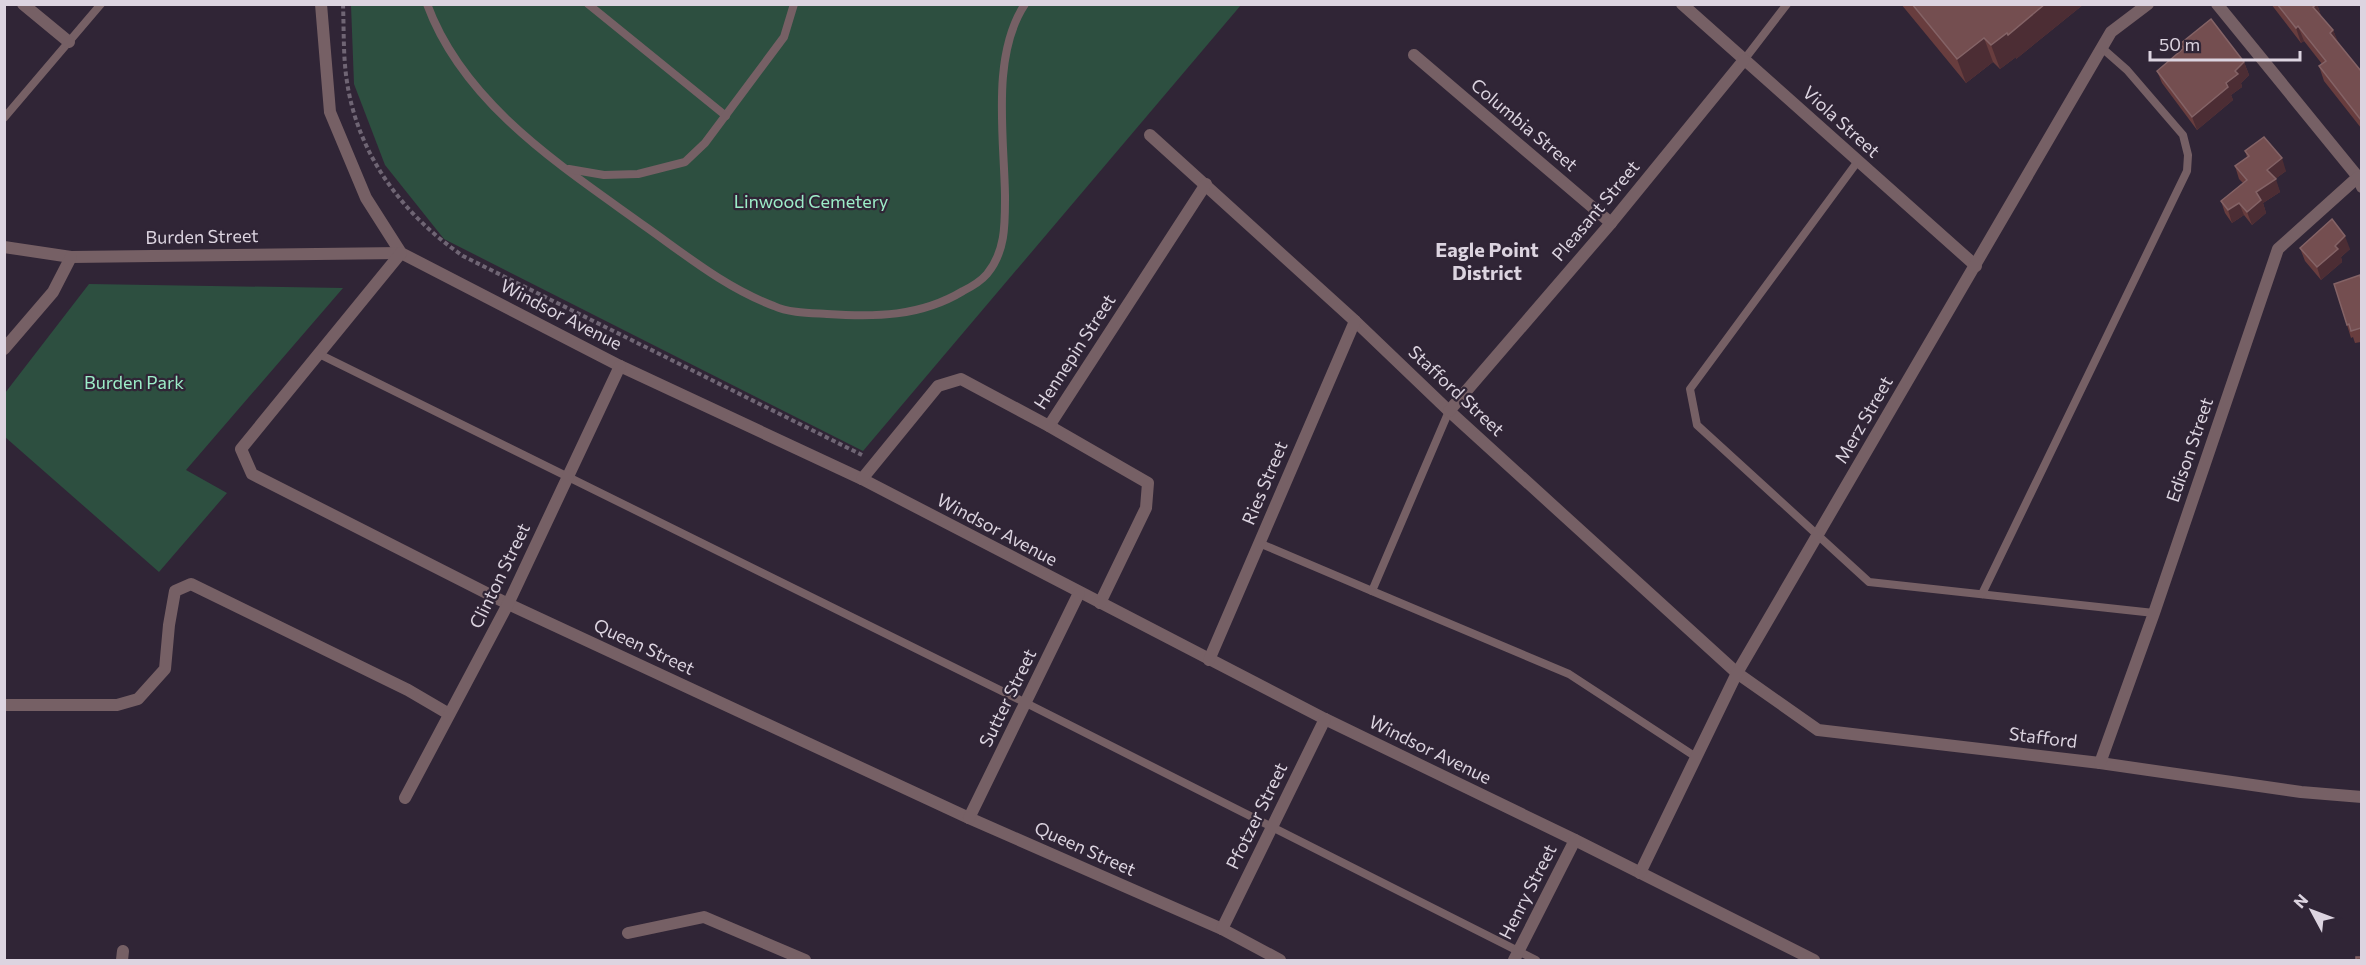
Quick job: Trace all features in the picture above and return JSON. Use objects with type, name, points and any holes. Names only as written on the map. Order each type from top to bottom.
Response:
[{"type":"street","points":[[23,4],[69,42]]},
{"type":"street","points":[[321,4],[330,112],[366,198],[401,253]]},
{"type":"street","name":"Viola Street","points":[[1682,4],[1976,266]]},
{"type":"street","name":"Merz Street","points":[[1640,873],[1737,673],[2111,32],[2148,4]]},
{"type":"street","points":[[2217,4],[2360,182]]},
{"type":"street","name":"Columbia Street","points":[[1414,55],[1611,223]]},
{"type":"street","name":"Pleasant Street","points":[[1449,411],[1611,223],[1744,60]]},
{"type":"street","name":"Stafford Street","points":[[1150,135],[1737,673]]},
{"type":"street","name":"Edison Street","points":[[2100,763],[2154,614],[2278,249],[2360,182]]},
{"type":"street","name":"Hennepin Street","points":[[862,480],[938,386],[961,379],[1049,426],[1206,184]]},
{"type":"street","name":"Burden Street","points":[[4,247],[70,257],[401,253]]},
{"type":"street","name":"Queen Street","points":[[401,253],[241,449],[252,474],[508,604],[969,818],[1222,929],[1280,960]]},
{"type":"street","name":"Windsor Avenue","points":[[401,253],[620,366],[862,480],[1209,660],[1575,840],[1799,957],[1814,960]]},
{"type":"street","points":[[4,349],[53,292],[70,257]]},
{"type":"street","name":"Ries Street","points":[[1209,660],[1355,321]]},
{"type":"street","name":"Clinton Street","points":[[405,798],[508,604],[620,366]]},
{"type":"street","points":[[1049,426],[1148,483],[1146,508],[1100,603]]},
{"type":"street","points":[[4,705],[117,705],[138,699],[165,669],[175,591],[191,584],[408,690],[449,714]]},
{"type":"street","name":"Sutter Street","points":[[969,818],[1079,593]]},
{"type":"street","name":"Stafford","points":[[1737,673],[1818,730],[2100,763],[2301,792],[2361,796]]},
{"type":"street","name":"Pfotzer Street","points":[[1222,929],[1325,719]]},
{"type":"street","name":"Henry Street","points":[[1516,956],[1575,840]]},
{"type":"street","points":[[628,933],[704,917],[805,960]]},
{"type":"lane","points":[[4,118],[101,4]]},
{"type":"lane","points":[[427,4],[433,20],[464,73],[526,138],[716,277],[777,308],[811,313],[892,315],[947,301],[986,274],[1000,252],[1005,228],[1003,107],[1005,62],[1009,38],[1026,4]]},
{"type":"lane","points":[[588,4],[726,116]]},
{"type":"lane","points":[[565,167],[604,175],[638,174],[685,162],[705,143],[784,36],[794,4]]},
{"type":"lane","points":[[1744,60],[1787,4]]},
{"type":"lane","points":[[1982,594],[2187,171],[2188,154],[2183,135],[2127,70],[2102,48]]},
{"type":"lane","points":[[1858,161],[1690,389],[1697,425],[1869,582],[2154,614]]},
{"type":"lane","points":[[319,354],[1026,703],[1516,956],[1536,960]]},
{"type":"lane","points":[[1372,591],[1449,411]]},
{"type":"lane","points":[[1259,543],[1569,674],[1696,757]]},
{"type":"path","points":[[343,4],[347,81],[360,132],[384,179],[407,208],[447,245],[464,256],[876,462]]},
{"type":"green space","name":"Linwood Cemetery","points":[[351,5],[1241,5],[863,451],[444,239],[385,165],[354,84]]},
{"type":"green space","name":"Burden Park","points":[[89,284],[343,288],[186,470],[227,493],[159,572],[5,437],[5,393]]},
{"type":"building","points":[[1912,4],[2045,4],[2008,35],[2007,33],[1991,45],[1984,38],[1957,59]]},
{"type":"building","points":[[2277,4],[2317,4],[2313,7],[2333,30],[2330,33],[2361,71],[2361,120],[2319,66],[2326,61]]},
{"type":"building","points":[[2211,19],[2244,62],[2235,71],[2238,74],[2226,83],[2228,87],[2192,117],[2157,71],[2184,48],[2180,44]]},
{"type":"building","points":[[2264,137],[2282,158],[2267,170],[2276,179],[2256,192],[2261,200],[2247,212],[2239,203],[2228,210],[2221,201],[2247,180],[2235,166],[2249,156],[2245,151]]},
{"type":"building","points":[[2332,219],[2345,236],[2335,246],[2338,249],[2317,267],[2300,248]]},
{"type":"building","points":[[2360,275],[2361,328],[2351,331],[2334,284]]},
{"type":"district","name":"Eagle Point District","points":[[1487,262]]}]
